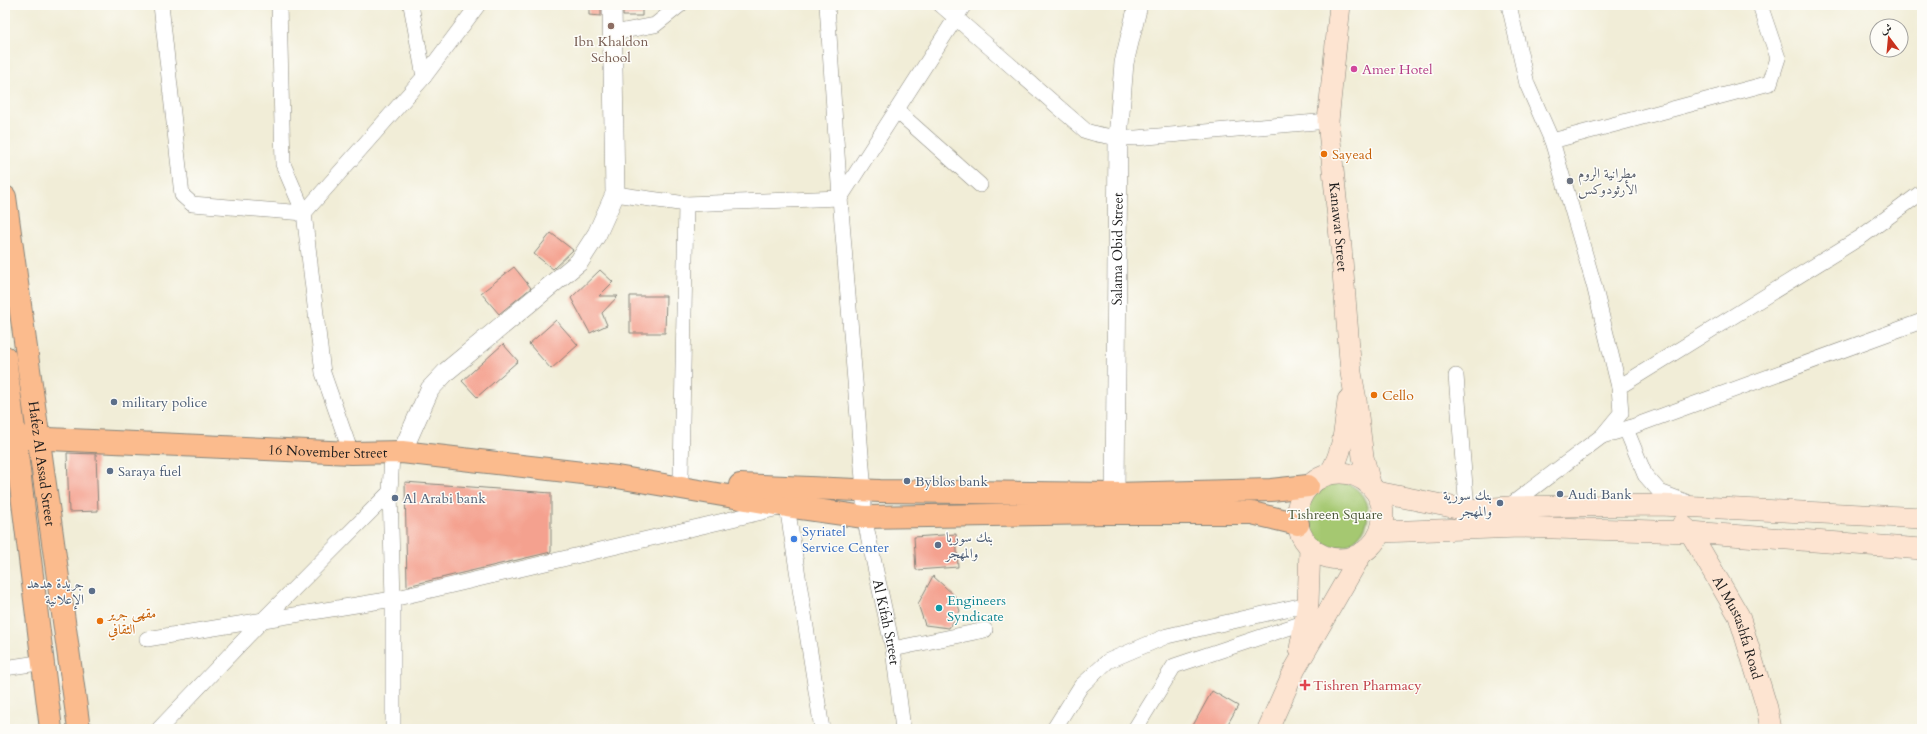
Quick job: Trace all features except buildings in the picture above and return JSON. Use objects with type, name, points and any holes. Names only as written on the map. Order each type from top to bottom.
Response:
[{"type":"main road","name":"Kanawat Street","points":[[1340,5],[1328,122],[1341,247],[1351,373],[1363,456],[1373,488]]},
{"type":"main road","name":"Hafez Al Assad Street","points":[[5,197],[37,438],[79,728]]},
{"type":"main road","name":"Hafez Al Assad Street","points":[[5,357],[10,437],[44,662],[51,729]]},
{"type":"main road","points":[[1330,473],[1337,463],[1343,442],[1351,373]]},
{"type":"main road","name":"16 November Street","points":[[10,437],[351,453],[397,453],[617,477]]},
{"type":"main road","points":[[1373,488],[1383,505],[1384,518],[1381,532],[1370,548],[1362,553],[1341,559],[1330,558],[1310,547],[1304,541],[1298,524],[1297,511],[1301,497],[1308,486],[1318,478],[1330,473],[1351,473],[1373,488],[1467,510],[1508,507],[1660,505],[1922,518]]},
{"type":"main road","points":[[617,477],[680,477],[755,487],[864,491],[1115,494],[1271,490],[1308,486]]},
{"type":"main road","points":[[617,477],[787,506],[864,517],[1107,513],[1252,513],[1298,524]]},
{"type":"main road","name":"Al Mustashfa Road","points":[[1660,505],[1690,532],[1739,616],[1767,708],[1771,729]]},
{"type":"main road","points":[[1458,528],[1467,510]]},
{"type":"main road","points":[[1381,532],[1458,528],[1520,527],[1690,532],[1922,549]]},
{"type":"main road","points":[[1295,669],[1307,613],[1310,547]]},
{"type":"main road","points":[[1268,729],[1295,669],[1362,553]]},
{"type":"street","points":[[161,5],[182,195],[192,204],[304,213]]},
{"type":"street","points":[[279,5],[283,164],[304,213],[323,373],[351,453]]},
{"type":"street","points":[[411,5],[424,77]]},
{"type":"street","points":[[304,213],[424,77],[478,5]]},
{"type":"street","points":[[393,729],[393,599],[390,492],[397,453],[430,389],[447,371],[579,262],[597,234],[615,194],[612,5]]},
{"type":"street","points":[[612,33],[655,25],[680,5]]},
{"type":"street","name":"Al Kifah Street","points":[[827,5],[840,198],[864,491],[864,517],[893,649],[903,729]]},
{"type":"street","points":[[941,5],[1086,131],[1100,136],[1118,138],[1328,122]]},
{"type":"street","points":[[615,194],[686,204],[840,198],[957,19],[964,5]]},
{"type":"street","name":"Salama Obid Street","points":[[1115,494],[1118,138],[1124,63],[1138,5]]},
{"type":"street","points":[[1508,507],[1602,436],[1621,413],[1619,387],[1594,285],[1552,142],[1527,84],[1509,5]]},
{"type":"street","points":[[1552,142],[1770,83],[1778,58],[1760,5]]},
{"type":"street","points":[[897,111],[980,185]]},
{"type":"street","points":[[1619,387],[1861,237],[1922,192]]},
{"type":"street","points":[[680,477],[686,204]]},
{"type":"street","points":[[1602,436],[1626,429],[1922,321]]},
{"type":"street","points":[[1456,376],[1467,510]]},
{"type":"street","points":[[1626,429],[1645,475],[1660,492],[1698,507]]},
{"type":"street","points":[[159,729],[261,622],[390,492]]},
{"type":"street","points":[[147,639],[261,622],[393,599],[787,506],[822,729]]},
{"type":"street","points":[[1054,729],[1081,686],[1108,661],[1167,636],[1307,613]]},
{"type":"street","points":[[1135,729],[1174,666],[1307,613]]},
{"type":"street","points":[[893,649],[984,630]]},
{"type":"street","points":[[5,668],[44,662]]},
{"type":"green space","name":"Tishreen Square","points":[[1335,481],[1348,484],[1358,491],[1365,501],[1368,514],[1365,527],[1358,537],[1348,544],[1335,547],[1322,544],[1312,537],[1305,527],[1302,514],[1305,501],[1312,491],[1322,484]]},
{"type":"place","name":"Ibn Khaldon School","points":[[611,26]]},
{"type":"place","name":"Amer Hotel","points":[[1354,69]]},
{"type":"place","name":"Sayead","points":[[1324,154]]},
{"type":"place","name":"مطرانية الروم الأرثودوكس","points":[[1570,181]]},
{"type":"place","name":"Cello","points":[[1374,395]]},
{"type":"place","name":"military police","points":[[114,402]]},
{"type":"place","name":"Saraya fuel","points":[[110,471]]},
{"type":"place","name":"Byblos bank","points":[[907,481]]},
{"type":"place","name":"Audi Bank","points":[[1560,494]]},
{"type":"place","name":"Al Arabi bank","points":[[395,498]]},
{"type":"place","name":"بنك سورية والمهجر","points":[[1500,503]]},
{"type":"place","name":"Syriatel Service Center","points":[[794,539]]},
{"type":"place","name":"بنك سوريا والمهجر","points":[[938,545]]},
{"type":"place","name":"جريدة هدهد الإعلانية","points":[[92,591]]},
{"type":"place","name":"Engineers Syndicate","points":[[939,608]]},
{"type":"place","name":"مقهى جرير الثقافي","points":[[100,621]]},
{"type":"place","name":"Tishren Pharmacy","points":[[1305,685]]}]
